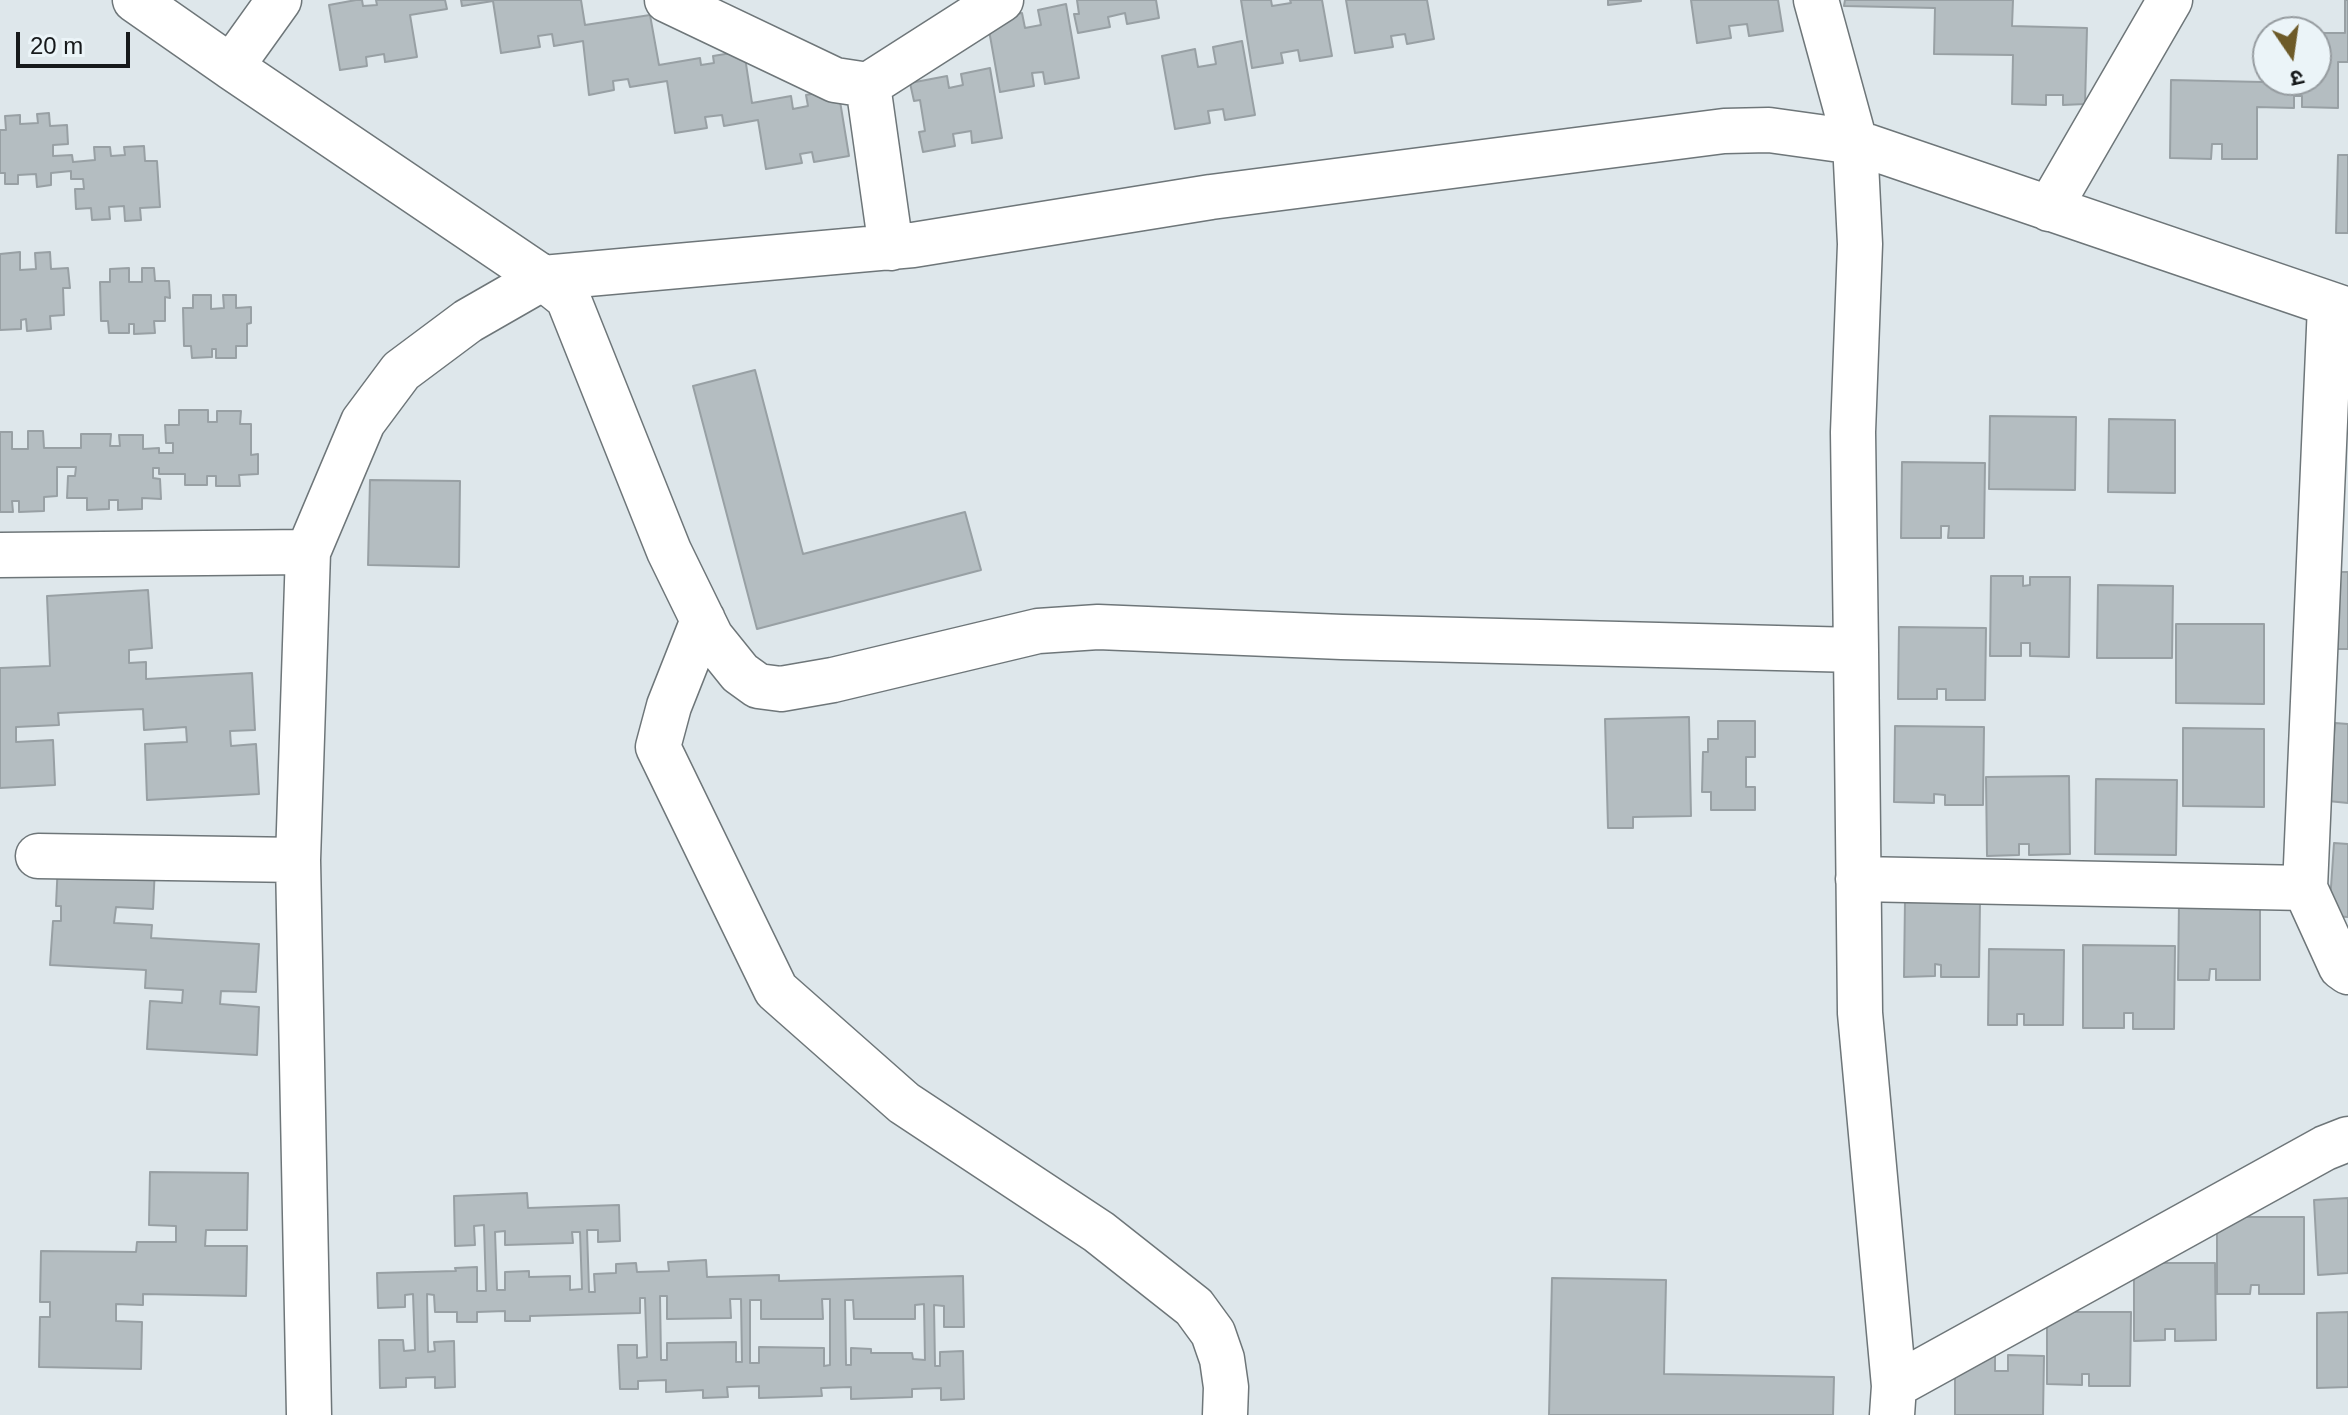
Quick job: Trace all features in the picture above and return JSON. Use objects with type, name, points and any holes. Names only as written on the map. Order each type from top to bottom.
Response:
[{"type":"street","points":[[135,0],[568,298],[669,551],[711,637],[740,673],[758,686],[781,689],[833,680],[1038,631],[1098,627],[1342,637],[1856,650]]},
{"type":"street","points":[[231,67],[279,0]]},
{"type":"street","points":[[667,0],[835,80],[868,85],[1001,0]]},
{"type":"street","points":[[1816,0],[1855,142],[1860,244],[1853,432],[1860,1013],[1893,1401],[2325,1148],[2348,1139]]},
{"type":"street","points":[[2049,209],[2170,0]]},
{"type":"street","points":[[868,85],[891,248]]},
{"type":"street","points":[[309,1415],[298,860],[308,552],[363,422],[401,371],[468,321],[543,278],[891,248],[1211,197],[1724,131],[1769,130],[1855,142],[2339,308],[2305,888],[2341,967],[2348,972]]},
{"type":"street","points":[[0,555],[308,552]]},
{"type":"street","points":[[703,620],[669,706],[658,747],[776,990],[904,1103],[1099,1232],[1194,1307],[1213,1333],[1222,1359],[1226,1387],[1225,1415]]},
{"type":"street","points":[[38,856],[298,860]]},
{"type":"street","points":[[1858,879],[2305,888]]},
{"type":"building","points":[[362,0],[363,6],[377,5],[376,0],[445,0],[447,9],[410,15],[417,57],[385,62],[384,54],[366,57],[367,66],[340,70],[329,5]]},
{"type":"building","points":[[461,0],[581,0],[585,25],[650,15],[659,65],[700,58],[701,65],[714,63],[713,56],[744,51],[752,103],[791,96],[793,109],[808,106],[806,95],[838,89],[849,156],[814,162],[812,152],[800,154],[802,163],[766,169],[758,120],[724,126],[722,115],[705,117],[707,128],[675,133],[667,81],[630,87],[628,79],[613,81],[614,90],[589,95],[583,41],[554,46],[552,34],[538,36],[540,47],[501,53],[493,1],[462,6]]},
{"type":"building","points":[[1077,0],[1156,0],[1159,18],[1127,24],[1125,13],[1108,17],[1110,27],[1078,33],[1074,14],[1079,14]]},
{"type":"building","points":[[1241,0],[1271,0],[1272,6],[1291,3],[1290,0],[1322,0],[1332,56],[1300,61],[1298,50],[1281,53],[1283,63],[1252,68]]},
{"type":"building","points":[[1346,0],[1427,0],[1434,39],[1407,44],[1405,34],[1391,36],[1393,47],[1355,53]]},
{"type":"building","points":[[1608,0],[1641,0],[1641,1],[1608,5]]},
{"type":"building","points":[[1691,0],[1778,0],[1783,31],[1749,36],[1747,24],[1729,26],[1731,38],[1697,43]]},
{"type":"building","points":[[1845,0],[2013,0],[2012,26],[2087,28],[2085,104],[2063,105],[2063,95],[2046,95],[2046,105],[2012,104],[2013,55],[1934,54],[1935,8],[1844,6]]},
{"type":"building","points":[[2345,0],[2348,0],[2348,62],[2338,62],[2338,108],[2302,107],[2302,96],[2332,96],[2332,33],[2345,33]]},
{"type":"building","points":[[1066,4],[1079,78],[1045,84],[1043,72],[1032,73],[1034,86],[1000,92],[987,19],[1022,13],[1025,28],[1041,25],[1038,10]]},
{"type":"building","points":[[1242,41],[1255,115],[1225,120],[1223,109],[1208,111],[1210,123],[1175,129],[1162,56],[1195,49],[1198,67],[1216,64],[1213,47]]},
{"type":"building","points":[[990,68],[1002,138],[972,143],[971,131],[953,134],[955,146],[923,152],[919,132],[925,131],[920,100],[914,101],[910,83],[947,76],[949,88],[963,85],[961,74]]},
{"type":"building","points":[[2171,80],[2252,82],[2252,96],[2294,96],[2294,108],[2257,107],[2257,159],[2222,159],[2222,144],[2212,144],[2211,159],[2170,158]]},
{"type":"building","points":[[49,113],[50,126],[67,125],[68,144],[53,145],[53,156],[72,155],[73,162],[95,160],[94,147],[110,147],[111,156],[125,155],[124,147],[144,146],[145,161],[157,161],[160,207],[140,208],[141,220],[125,221],[124,206],[109,207],[110,219],[92,220],[91,208],[76,209],[75,189],[84,189],[83,179],[71,179],[71,171],[51,173],[51,185],[37,187],[36,174],[18,175],[18,184],[5,184],[5,173],[0,173],[0,130],[6,130],[5,116],[20,115],[20,124],[38,123],[37,114]]},
{"type":"building","points":[[2338,155],[2348,155],[2348,233],[2336,233]]},
{"type":"building","points":[[20,252],[20,270],[36,269],[35,253],[50,252],[51,269],[68,268],[70,288],[63,288],[64,315],[50,316],[51,329],[27,331],[26,319],[21,320],[21,329],[0,330],[0,254]]},
{"type":"building","points":[[129,268],[129,282],[142,282],[142,268],[154,268],[155,281],[169,281],[170,298],[165,297],[165,321],[154,321],[155,333],[134,334],[134,324],[129,324],[129,333],[109,333],[108,321],[101,321],[100,282],[110,282],[110,269]]},
{"type":"building","points":[[193,295],[211,295],[211,309],[224,308],[223,295],[236,295],[236,308],[251,307],[247,346],[236,346],[236,358],[216,358],[216,349],[212,349],[212,357],[192,358],[191,346],[184,346],[183,308],[193,308]]},
{"type":"building","points":[[755,370],[803,554],[965,512],[981,570],[757,629],[693,386]]},
{"type":"building","points":[[179,410],[208,410],[208,422],[217,422],[217,411],[241,411],[240,424],[251,424],[251,455],[258,454],[258,474],[239,475],[240,486],[216,486],[216,476],[207,476],[207,485],[185,485],[185,474],[159,474],[159,468],[153,468],[153,478],[160,479],[161,499],[142,498],[142,509],[118,510],[118,500],[109,500],[109,509],[87,510],[87,498],[67,498],[68,476],[75,476],[76,467],[57,467],[57,496],[44,497],[44,511],[19,512],[19,501],[12,501],[13,512],[0,512],[0,432],[12,432],[12,449],[28,449],[28,431],[43,431],[44,448],[81,448],[81,434],[111,434],[110,446],[120,446],[119,435],[143,435],[143,449],[159,448],[159,453],[173,453],[173,443],[166,443],[165,425],[179,425]]},
{"type":"building","points":[[1990,416],[2076,417],[2075,490],[1989,489]]},
{"type":"building","points":[[2109,419],[2175,420],[2175,493],[2108,492]]},
{"type":"building","points":[[1902,462],[1985,463],[1984,538],[1948,538],[1949,526],[1941,526],[1941,538],[1901,538]]},
{"type":"building","points":[[370,480],[460,481],[459,567],[368,565]]},
{"type":"building","points":[[2330,572],[2348,572],[2348,649],[2328,649]]},
{"type":"building","points":[[1991,576],[2023,576],[2023,586],[2030,585],[2030,577],[2070,577],[2069,657],[2030,656],[2030,643],[2021,643],[2021,656],[1990,656]]},
{"type":"building","points":[[2098,585],[2173,586],[2172,658],[2097,658]]},
{"type":"building","points":[[148,590],[152,648],[129,650],[129,663],[146,662],[146,679],[252,673],[255,730],[230,731],[231,746],[256,744],[259,794],[147,800],[145,744],[187,742],[186,727],[144,730],[143,709],[58,713],[59,725],[16,727],[16,742],[53,740],[55,785],[0,788],[0,668],[50,666],[47,596]]},
{"type":"building","points":[[2176,624],[2264,624],[2264,704],[2176,703]]},
{"type":"building","points":[[1899,627],[1986,628],[1985,700],[1946,700],[1946,689],[1937,689],[1937,699],[1898,699]]},
{"type":"building","points":[[1689,717],[1691,816],[1633,817],[1633,828],[1608,828],[1605,719]]},
{"type":"building","points":[[1718,721],[1755,721],[1755,757],[1746,757],[1746,787],[1755,787],[1755,810],[1711,810],[1711,792],[1702,792],[1703,752],[1708,752],[1708,739],[1718,739]]},
{"type":"building","points":[[2335,723],[2348,724],[2348,803],[2328,801]]},
{"type":"building","points":[[1895,726],[1984,727],[1983,805],[1945,805],[1945,795],[1934,794],[1934,803],[1894,802]]},
{"type":"building","points":[[2183,728],[2264,729],[2264,807],[2183,806]]},
{"type":"building","points":[[2069,776],[2070,854],[2029,855],[2029,844],[2019,844],[2019,855],[1987,856],[1986,777]]},
{"type":"building","points":[[2096,779],[2177,780],[2176,855],[2095,854]]},
{"type":"building","points":[[2334,843],[2348,844],[2348,917],[2329,916]]},
{"type":"building","points":[[58,862],[155,867],[153,909],[116,907],[114,923],[152,925],[151,938],[259,944],[256,992],[221,991],[220,1004],[259,1007],[257,1055],[147,1049],[150,1001],[182,1003],[183,990],[145,988],[146,970],[50,965],[53,921],[61,921],[61,906],[56,906]]},
{"type":"building","points":[[1905,900],[1980,901],[1979,977],[1941,977],[1941,965],[1935,964],[1935,976],[1904,977]]},
{"type":"building","points":[[2179,903],[2260,903],[2260,980],[2216,980],[2216,969],[2210,969],[2209,980],[2178,980]]},
{"type":"building","points":[[2083,945],[2175,946],[2174,1029],[2133,1029],[2133,1013],[2124,1013],[2124,1028],[2083,1028]]},
{"type":"building","points":[[1989,949],[2064,950],[2063,1025],[2024,1025],[2024,1014],[2017,1014],[2017,1025],[1988,1025]]},
{"type":"building","points":[[150,1172],[248,1173],[247,1230],[206,1230],[205,1246],[247,1246],[246,1296],[143,1294],[143,1305],[116,1304],[116,1321],[142,1322],[141,1369],[39,1367],[40,1317],[50,1317],[50,1302],[40,1302],[41,1251],[136,1252],[137,1242],[176,1242],[176,1226],[149,1225]]},
{"type":"building","points":[[527,1193],[528,1208],[619,1205],[620,1241],[598,1242],[598,1230],[587,1230],[589,1292],[595,1292],[594,1274],[616,1273],[616,1264],[636,1263],[637,1272],[669,1271],[668,1262],[706,1260],[707,1277],[779,1275],[779,1281],[963,1276],[964,1327],[944,1327],[944,1306],[934,1305],[935,1366],[940,1366],[940,1352],[963,1351],[964,1399],[941,1400],[941,1388],[912,1389],[912,1397],[851,1399],[851,1387],[821,1388],[822,1396],[759,1398],[759,1386],[727,1387],[728,1397],[703,1398],[703,1390],[666,1392],[666,1380],[638,1381],[638,1389],[620,1389],[618,1345],[637,1345],[637,1358],[647,1357],[645,1298],[640,1298],[640,1313],[530,1316],[530,1321],[505,1321],[505,1311],[477,1312],[477,1322],[457,1322],[457,1312],[435,1312],[434,1295],[427,1294],[428,1352],[435,1351],[434,1342],[454,1341],[455,1387],[435,1388],[435,1377],[406,1378],[406,1387],[380,1388],[379,1340],[403,1340],[404,1351],[415,1350],[413,1294],[405,1295],[405,1307],[378,1308],[377,1273],[456,1271],[455,1268],[477,1267],[477,1291],[486,1291],[484,1225],[474,1226],[475,1245],[455,1246],[454,1196]],"holes":[[[505,1231],[505,1245],[573,1243],[572,1232],[580,1232],[582,1289],[570,1290],[570,1276],[529,1277],[529,1271],[505,1272],[505,1290],[497,1290],[495,1232]],[[660,1296],[667,1296],[667,1319],[731,1318],[730,1299],[741,1299],[742,1362],[736,1362],[736,1342],[667,1343],[667,1360],[661,1360]],[[822,1299],[830,1299],[830,1365],[824,1366],[824,1348],[759,1347],[759,1363],[750,1363],[750,1300],[761,1300],[761,1319],[823,1319]],[[845,1300],[853,1300],[854,1319],[915,1319],[915,1305],[924,1304],[925,1360],[913,1359],[912,1353],[871,1353],[871,1349],[851,1348],[851,1365],[846,1365]]]},
{"type":"building","points":[[2348,1198],[2348,1273],[2318,1275],[2314,1200]]},
{"type":"building","points":[[2217,1217],[2304,1217],[2304,1294],[2259,1294],[2259,1285],[2251,1285],[2250,1294],[2217,1294]]},
{"type":"building","points":[[2134,1263],[2215,1263],[2216,1340],[2175,1341],[2175,1329],[2165,1329],[2165,1340],[2134,1341]]},
{"type":"building","points":[[1552,1278],[1666,1280],[1664,1374],[1834,1377],[1833,1415],[1549,1415]]},
{"type":"building","points":[[2047,1312],[2131,1312],[2130,1386],[2089,1386],[2089,1374],[2082,1374],[2082,1385],[2047,1384]]},
{"type":"building","points":[[2348,1312],[2348,1387],[2317,1388],[2317,1313]]},
{"type":"building","points":[[1955,1355],[1995,1355],[1995,1371],[2008,1371],[2008,1355],[2044,1356],[2043,1415],[1955,1415]]}]
